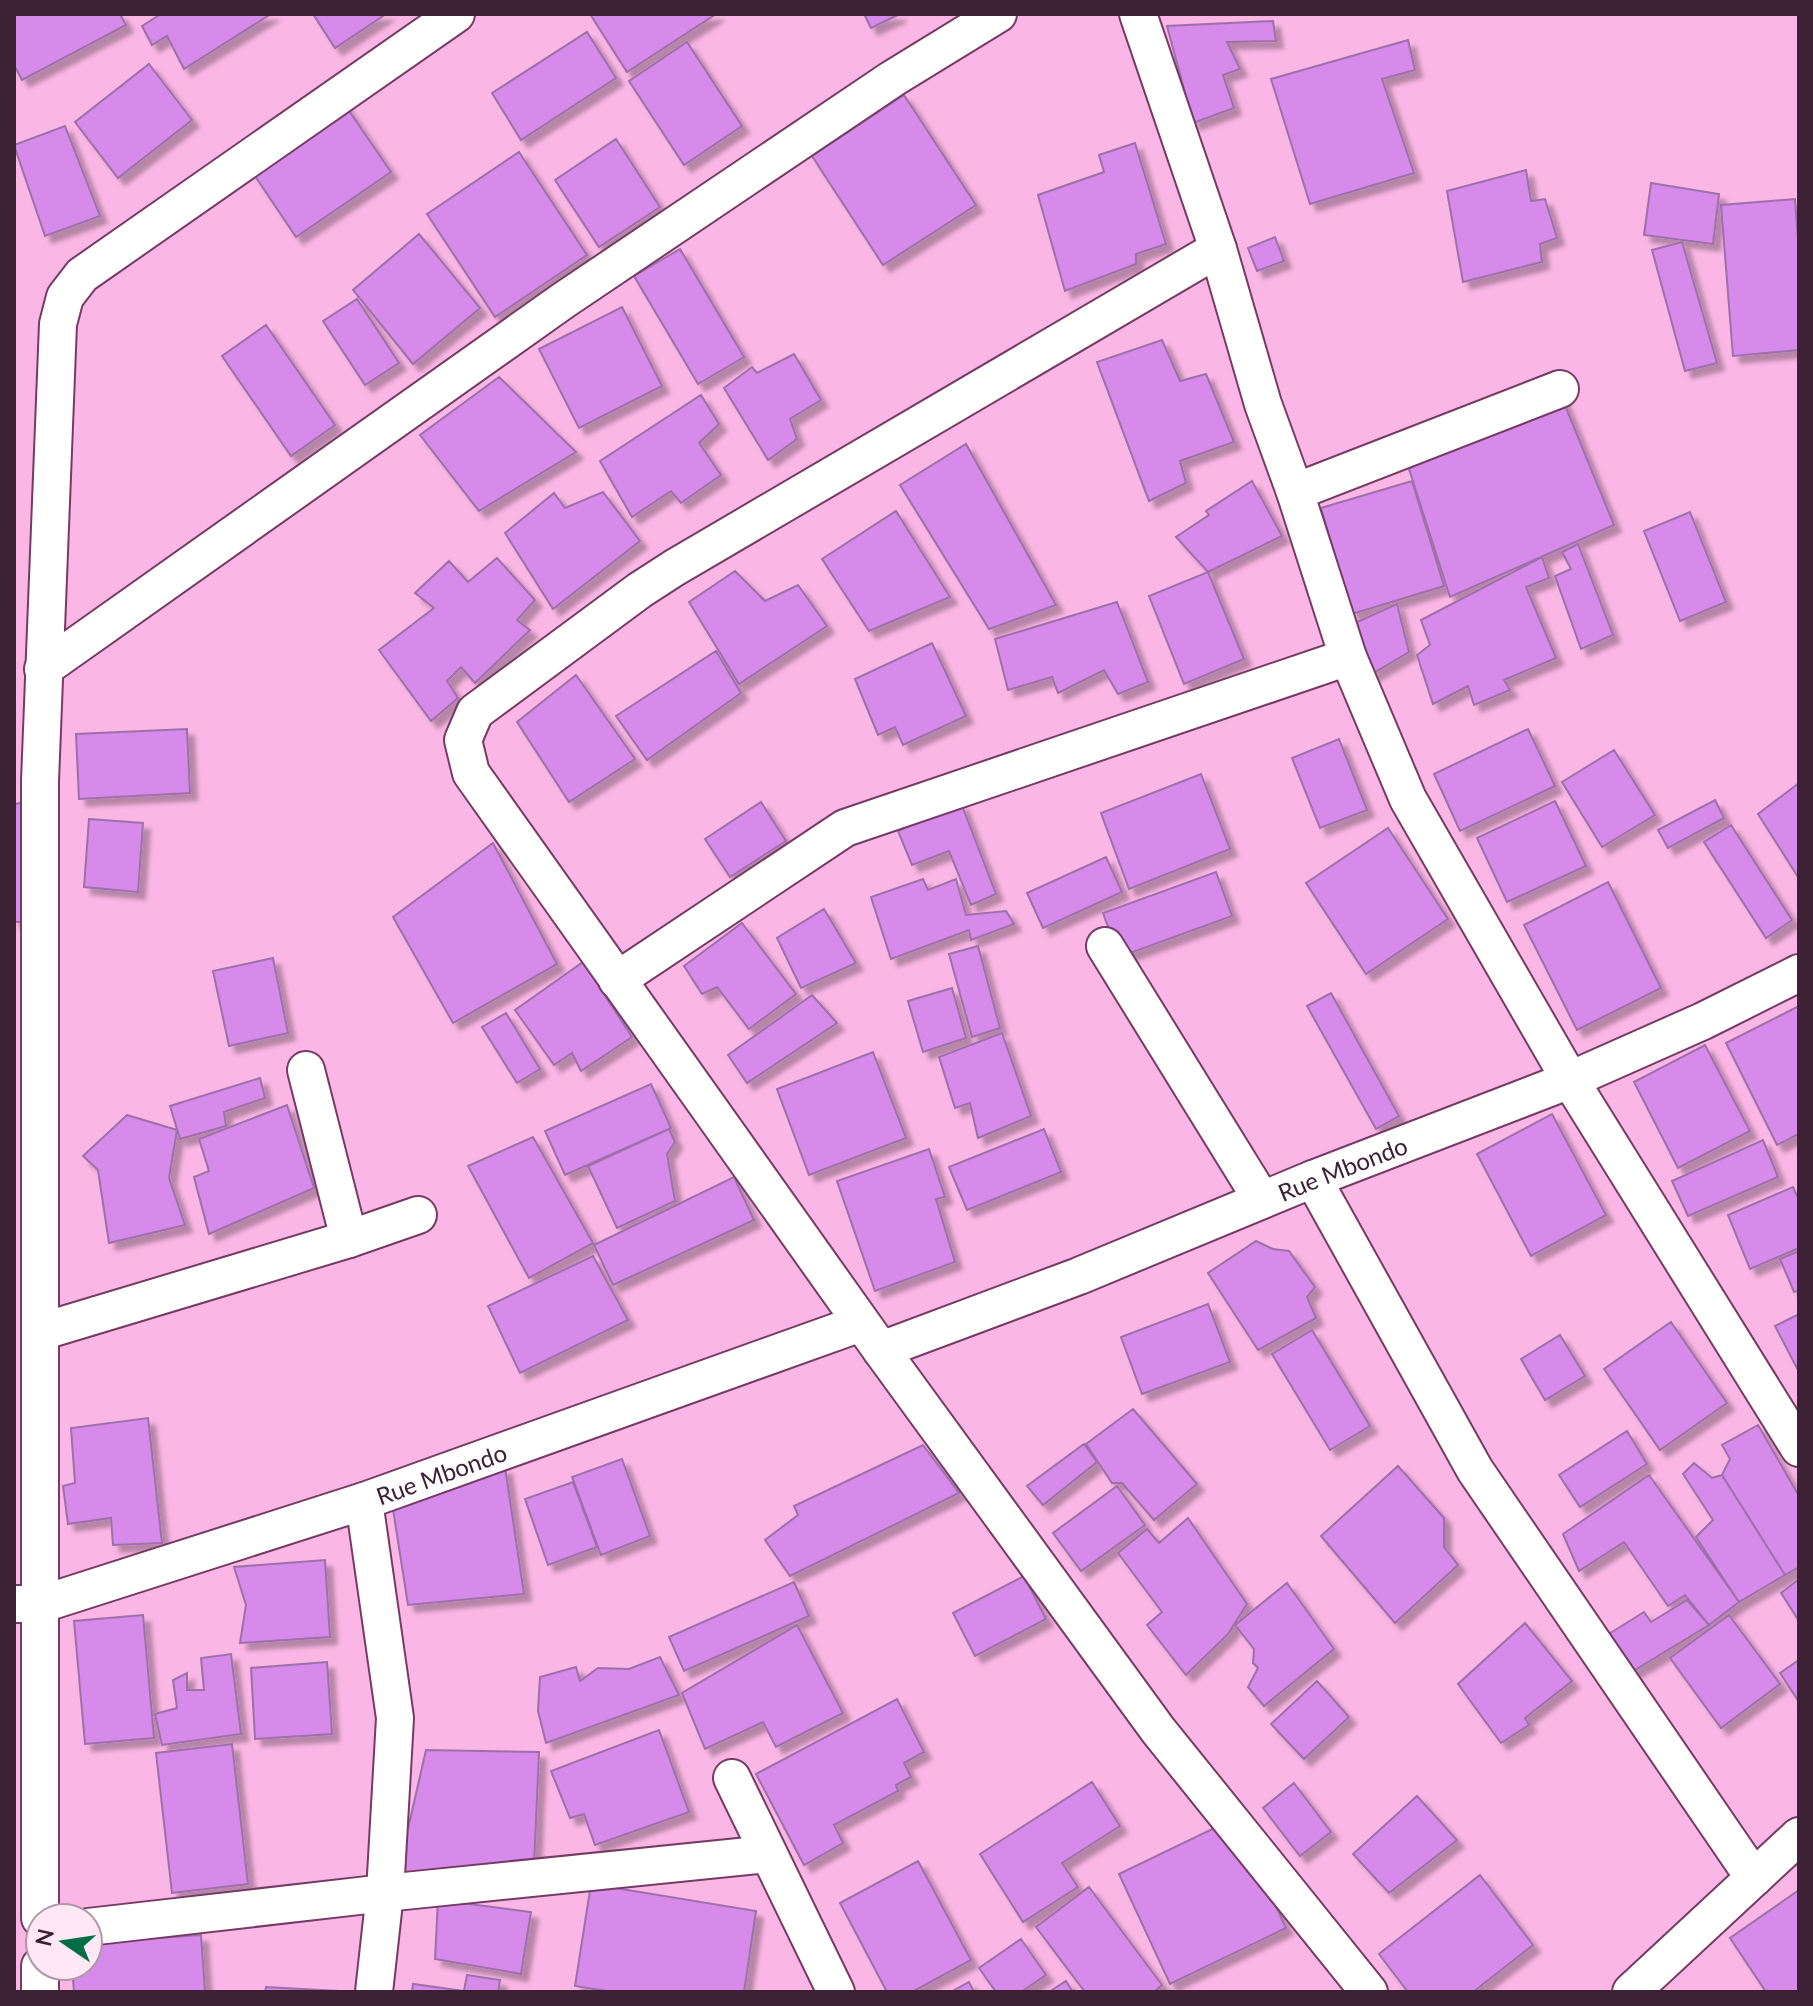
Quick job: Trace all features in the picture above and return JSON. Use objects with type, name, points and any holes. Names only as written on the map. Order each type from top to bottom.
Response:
[{"type":"street","points":[[39,1902],[28,1604],[40,1332],[27,782],[43,669],[58,324],[65,297],[82,275],[456,14]]},
{"type":"street","points":[[43,669],[564,300],[892,79],[998,14]]},
{"type":"street","points":[[1138,14],[1218,249],[1263,404],[1348,657],[1408,799],[1570,1080],[1799,1448]]},
{"type":"street","points":[[1218,249],[640,590],[475,712],[463,740],[471,773],[871,1336],[1158,1730],[1369,1992]]},
{"type":"street","points":[[1295,492],[1560,389]]},
{"type":"street","points":[[617,980],[845,828],[1348,657]]},
{"type":"street","points":[[1105,946],[1262,1200]]},
{"type":"street","name":"Rue Mbondo","points":[[28,1604],[364,1501],[871,1336],[1079,1276],[1313,1179],[1570,1080],[1703,1021],[1799,973]]},
{"type":"street","points":[[306,1070],[349,1239]]},
{"type":"street","points":[[1313,1179],[1475,1470],[1754,1878]]},
{"type":"street","points":[[40,1332],[349,1239],[418,1215]]},
{"type":"street","points":[[364,1501],[395,1718],[385,1893],[374,1992]]},
{"type":"street","points":[[732,1778],[836,1992]]},
{"type":"street","points":[[1631,1992],[1799,1836]]},
{"type":"street","points":[[104,1925],[768,1854]]},
{"type":"building","points":[[14,14],[120,14],[126,25],[22,80],[14,65]]},
{"type":"building","points":[[161,14],[271,14],[184,69],[167,36],[152,45],[142,26]]},
{"type":"building","points":[[313,14],[386,14],[335,48]]},
{"type":"building","points":[[590,14],[716,14],[627,72]]},
{"type":"building","points":[[864,14],[900,14],[871,28]]},
{"type":"building","points":[[1273,21],[1276,41],[1227,42],[1240,69],[1223,75],[1234,108],[1193,123],[1167,26]]},
{"type":"building","points":[[587,32],[616,78],[521,140],[492,93]]},
{"type":"building","points":[[1408,40],[1415,70],[1382,79],[1414,173],[1310,204],[1271,79]]},
{"type":"building","points":[[687,42],[742,126],[684,165],[629,81]]},
{"type":"building","points":[[149,64],[192,120],[118,178],[75,122]]},
{"type":"building","points":[[904,95],[976,205],[883,265],[812,156]]},
{"type":"building","points":[[343,102],[391,172],[296,237],[249,167]]},
{"type":"building","points":[[65,126],[100,216],[45,236],[14,145]]},
{"type":"building","points":[[616,139],[660,207],[599,247],[555,180]]},
{"type":"building","points":[[1135,143],[1166,244],[1136,254],[1136,264],[1065,291],[1038,195],[1104,172],[1099,155]]},
{"type":"building","points":[[519,152],[587,255],[495,317],[427,214]]},
{"type":"building","points":[[1526,170],[1531,201],[1545,199],[1557,238],[1540,244],[1542,262],[1463,282],[1447,191]]},
{"type":"building","points":[[1651,183],[1719,194],[1713,244],[1644,235]]},
{"type":"building","points":[[1795,199],[1799,254],[1799,350],[1733,356],[1721,205]]},
{"type":"building","points":[[419,234],[480,308],[413,364],[353,290]]},
{"type":"building","points":[[1275,237],[1284,261],[1257,271],[1248,248]]},
{"type":"building","points":[[1682,242],[1717,363],[1685,371],[1652,250]]},
{"type":"building","points":[[680,249],[744,357],[698,384],[634,276]]},
{"type":"building","points":[[357,299],[399,363],[365,385],[323,321]]},
{"type":"building","points":[[622,307],[662,386],[579,428],[539,349]]},
{"type":"building","points":[[266,325],[335,425],[291,456],[222,356]]},
{"type":"building","points":[[1162,340],[1180,381],[1206,374],[1234,442],[1180,461],[1186,483],[1149,501],[1097,362]]},
{"type":"building","points":[[794,354],[821,400],[790,419],[797,439],[768,460],[724,388],[752,367],[757,373]]},
{"type":"building","points":[[499,377],[576,452],[479,511],[420,435]]},
{"type":"building","points":[[701,395],[719,424],[699,443],[721,475],[681,503],[671,491],[632,517],[600,461]]},
{"type":"building","points":[[1562,398],[1614,525],[1450,597],[1409,469],[1480,429]]},
{"type":"building","points":[[966,444],[1056,605],[989,629],[900,485]]},
{"type":"building","points":[[1252,481],[1282,536],[1208,572],[1176,537],[1209,515],[1206,511]]},
{"type":"building","points":[[1412,481],[1444,586],[1352,614],[1321,508]]},
{"type":"building","points":[[603,492],[640,541],[553,609],[505,533],[554,493],[565,508]]},
{"type":"building","points":[[896,511],[950,597],[869,631],[822,559]]},
{"type":"building","points":[[1690,512],[1726,602],[1680,621],[1644,531]]},
{"type":"building","points":[[1578,544],[1613,635],[1581,649],[1555,576],[1571,569],[1562,552]]},
{"type":"building","points":[[1542,557],[1549,578],[1526,587],[1556,658],[1504,680],[1510,690],[1474,705],[1468,686],[1433,704],[1417,655],[1430,645],[1421,620]]},
{"type":"building","points":[[497,558],[535,600],[517,620],[530,630],[475,683],[461,667],[447,681],[458,698],[431,721],[379,650],[434,608],[415,593],[449,561],[468,582]]},
{"type":"building","points":[[735,571],[765,601],[798,585],[827,626],[739,684],[689,602]]},
{"type":"building","points":[[1208,572],[1244,659],[1184,684],[1149,596]]},
{"type":"building","points":[[1117,602],[1148,682],[1118,694],[1104,670],[1058,693],[1052,677],[1008,690],[995,639]]},
{"type":"building","points":[[1397,604],[1409,652],[1372,674],[1355,623]]},
{"type":"building","points":[[932,643],[966,716],[903,745],[895,727],[878,735],[855,679]]},
{"type":"building","points":[[716,651],[741,693],[647,760],[616,716]]},
{"type":"building","points":[[576,675],[635,759],[569,802],[517,722]]},
{"type":"building","points":[[187,729],[190,793],[79,799],[76,734]]},
{"type":"building","points":[[1528,729],[1555,786],[1460,831],[1434,774]]},
{"type":"building","points":[[1339,739],[1367,810],[1320,828],[1292,758]]},
{"type":"building","points":[[1614,750],[1655,815],[1602,847],[1562,782]]},
{"type":"building","points":[[1201,774],[1230,849],[1129,889],[1101,813]]},
{"type":"building","points":[[1799,783],[1799,876],[1798,877],[1758,814]]},
{"type":"building","points":[[1715,800],[1724,818],[1668,848],[1658,830]]},
{"type":"building","points":[[1555,801],[1586,866],[1507,902],[1477,838]]},
{"type":"building","points":[[29,802],[26,922],[14,922],[14,804]]},
{"type":"building","points":[[761,802],[786,841],[730,877],[705,839]]},
{"type":"building","points":[[961,803],[996,894],[971,905],[949,851],[912,865],[898,831]]},
{"type":"building","points":[[89,819],[143,823],[138,892],[84,887]]},
{"type":"building","points":[[1731,825],[1792,920],[1766,938],[1704,842]]},
{"type":"building","points":[[1388,828],[1448,919],[1366,974],[1306,883]]},
{"type":"building","points":[[493,843],[557,964],[453,1023],[393,917]]},
{"type":"building","points":[[1106,857],[1122,892],[1043,928],[1027,893]]},
{"type":"building","points":[[1216,872],[1232,916],[1119,957],[1103,913]]},
{"type":"building","points":[[923,879],[928,890],[956,879],[966,915],[1006,911],[1014,924],[971,940],[969,930],[891,959],[871,897]]},
{"type":"building","points":[[1608,882],[1661,988],[1577,1030],[1524,925]]},
{"type":"building","points":[[824,909],[856,963],[801,988],[777,938]]},
{"type":"building","points":[[742,923],[796,994],[749,1029],[717,987],[702,994],[684,966]]},
{"type":"building","points":[[978,946],[1000,1028],[972,1037],[949,954]]},
{"type":"building","points":[[273,958],[288,1033],[229,1046],[213,971]]},
{"type":"building","points":[[583,962],[632,1037],[581,1071],[572,1053],[554,1065],[515,1010]]},
{"type":"building","points":[[952,988],[966,1038],[923,1052],[908,1001]]},
{"type":"building","points":[[1331,993],[1399,1116],[1376,1129],[1307,1006]]},
{"type":"building","points":[[812,995],[837,1023],[747,1083],[728,1055]]},
{"type":"building","points":[[1799,1006],[1799,1134],[1777,1145],[1726,1043]]},
{"type":"building","points":[[506,1013],[540,1069],[517,1083],[482,1027]]},
{"type":"building","points":[[1002,1033],[1031,1116],[978,1138],[970,1103],[955,1108],[939,1057]]},
{"type":"building","points":[[1705,1045],[1750,1131],[1678,1168],[1634,1082]]},
{"type":"building","points":[[873,1052],[906,1138],[809,1175],[777,1089]]},
{"type":"building","points":[[260,1078],[265,1098],[224,1112],[226,1126],[180,1139],[170,1106]]},
{"type":"building","points":[[651,1084],[671,1128],[565,1175],[545,1131]]},
{"type":"building","points":[[287,1105],[314,1188],[209,1234],[194,1177],[209,1171],[199,1139]]},
{"type":"building","points":[[1552,1114],[1606,1215],[1531,1256],[1477,1154]]},
{"type":"building","points":[[127,1115],[177,1130],[169,1178],[185,1225],[109,1243],[98,1170],[83,1156]]},
{"type":"building","points":[[669,1129],[675,1142],[667,1154],[675,1201],[617,1228],[588,1166]]},
{"type":"building","points":[[1044,1129],[1061,1172],[967,1210],[949,1167]]},
{"type":"building","points":[[533,1137],[593,1243],[529,1278],[468,1166]]},
{"type":"building","points":[[1763,1140],[1778,1177],[1688,1216],[1672,1181]]},
{"type":"building","points":[[929,1149],[945,1197],[936,1199],[955,1262],[875,1291],[837,1181]]},
{"type":"building","points":[[734,1177],[754,1220],[613,1285],[594,1245]]},
{"type":"building","points":[[1793,1187],[1799,1200],[1799,1248],[1750,1269],[1728,1215]]},
{"type":"building","points":[[1256,1241],[1273,1249],[1289,1251],[1315,1287],[1307,1297],[1316,1318],[1258,1350],[1208,1273]]},
{"type":"building","points":[[1799,1251],[1799,1290],[1794,1292],[1780,1259]]},
{"type":"building","points":[[593,1256],[628,1320],[520,1373],[488,1306]]},
{"type":"building","points":[[1208,1304],[1230,1362],[1142,1394],[1121,1337]]},
{"type":"building","points":[[1799,1314],[1799,1372],[1775,1326]]},
{"type":"building","points":[[1671,1322],[1727,1403],[1660,1450],[1604,1369]]},
{"type":"building","points":[[1312,1330],[1370,1426],[1330,1450],[1272,1354]]},
{"type":"building","points":[[1560,1335],[1585,1376],[1545,1400],[1521,1359]]},
{"type":"building","points":[[1133,1409],[1197,1484],[1154,1520],[1122,1483],[1112,1483],[1086,1444]]},
{"type":"building","points":[[148,1418],[162,1543],[113,1545],[111,1518],[68,1524],[63,1486],[75,1483],[71,1428]]},
{"type":"building","points":[[1758,1425],[1799,1496],[1799,1567],[1785,1575],[1722,1475],[1730,1459],[1722,1445]]},
{"type":"building","points":[[1627,1431],[1647,1464],[1580,1507],[1559,1475]]},
{"type":"building","points":[[1084,1444],[1097,1462],[1043,1505],[1027,1486]]},
{"type":"building","points":[[923,1445],[959,1493],[790,1576],[765,1540],[798,1515],[794,1506]]},
{"type":"building","points":[[622,1459],[650,1536],[601,1555],[572,1477]]},
{"type":"building","points":[[1694,1463],[1712,1478],[1722,1475],[1785,1575],[1739,1602],[1696,1537],[1713,1520],[1683,1474]]},
{"type":"building","points":[[1398,1466],[1444,1518],[1444,1547],[1458,1565],[1395,1623],[1321,1536]]},
{"type":"building","points":[[505,1467],[524,1594],[408,1605],[392,1503]]},
{"type":"building","points":[[1649,1475],[1739,1602],[1709,1625],[1685,1595],[1668,1606],[1624,1542],[1579,1571],[1563,1534]]},
{"type":"building","points":[[573,1482],[597,1547],[548,1565],[525,1499]]},
{"type":"building","points":[[1117,1486],[1145,1525],[1081,1571],[1053,1533]]},
{"type":"building","points":[[1188,1518],[1247,1604],[1228,1634],[1186,1675],[1147,1625],[1162,1612],[1118,1553],[1147,1529],[1159,1543]]},
{"type":"building","points":[[325,1560],[330,1637],[240,1643],[246,1605],[234,1567]]},
{"type":"building","points":[[1024,1576],[1046,1619],[975,1656],[953,1613]]},
{"type":"building","points":[[1799,1579],[1799,1621],[1781,1593]]},
{"type":"building","points":[[794,1582],[809,1616],[684,1671],[669,1637]]},
{"type":"building","points":[[1287,1583],[1334,1649],[1264,1706],[1248,1687],[1258,1668],[1253,1663],[1254,1649],[1235,1625]]},
{"type":"building","points":[[1687,1600],[1709,1625],[1625,1676],[1604,1637],[1644,1612],[1651,1622]]},
{"type":"building","points":[[143,1615],[154,1738],[85,1744],[74,1621]]},
{"type":"building","points":[[1729,1615],[1780,1684],[1721,1728],[1670,1658]]},
{"type":"building","points":[[1525,1623],[1572,1681],[1525,1718],[1529,1725],[1501,1743],[1458,1684]]},
{"type":"building","points":[[797,1625],[843,1713],[776,1747],[763,1722],[705,1749],[682,1693]]},
{"type":"building","points":[[231,1654],[241,1734],[162,1745],[155,1714],[177,1708],[173,1680],[187,1673],[187,1690],[204,1690],[201,1658]]},
{"type":"building","points":[[660,1657],[679,1695],[546,1743],[538,1711],[540,1677],[576,1667],[580,1681],[598,1668],[629,1669]]},
{"type":"building","points":[[1799,1660],[1799,1702],[1780,1673]]},
{"type":"building","points":[[327,1662],[332,1734],[255,1739],[251,1668]]},
{"type":"building","points":[[1317,1681],[1349,1717],[1304,1759],[1271,1724]]},
{"type":"building","points":[[897,1699],[924,1752],[904,1763],[911,1777],[896,1785],[898,1791],[834,1825],[843,1843],[804,1865],[756,1774]]},
{"type":"building","points":[[659,1730],[689,1812],[595,1845],[584,1814],[570,1818],[551,1771]]},
{"type":"building","points":[[232,1744],[248,1884],[172,1893],[156,1753]]},
{"type":"building","points":[[426,1750],[539,1752],[534,1865],[397,1881],[398,1838],[407,1833]]},
{"type":"building","points":[[1092,1782],[1120,1826],[1062,1863],[1078,1887],[1023,1922],[980,1854]]},
{"type":"building","points":[[1294,1783],[1331,1832],[1300,1856],[1263,1808]]},
{"type":"building","points":[[1417,1796],[1457,1840],[1389,1893],[1353,1854]]},
{"type":"building","points":[[1235,1818],[1286,1928],[1170,1984],[1119,1874]]},
{"type":"building","points":[[918,1861],[971,1960],[912,1992],[887,1992],[840,1903]]},
{"type":"building","points":[[1480,1875],[1533,1945],[1473,1992],[1408,1992],[1379,1954]]},
{"type":"building","points":[[591,1884],[756,1911],[744,1992],[613,1992],[575,1986]]},
{"type":"building","points":[[1089,1887],[1162,1985],[1154,1992],[1085,1992],[1036,1927]]},
{"type":"building","points":[[1799,1890],[1799,1992],[1766,1992],[1730,1938]]},
{"type":"building","points":[[438,1900],[531,1912],[521,1974],[435,1959]]},
{"type":"building","points":[[201,1935],[205,1992],[74,1992],[73,1982],[104,1982],[104,1942]]},
{"type":"building","points":[[1021,1939],[1046,1975],[1021,1992],[996,1992],[979,1968]]},
{"type":"building","points":[[467,1975],[500,1980],[498,1992],[412,1992],[413,1984],[464,1991]]},
{"type":"building","points":[[1066,1981],[1073,1992],[1049,1992]]},
{"type":"building","points":[[969,1982],[974,1992],[951,1992]]},
{"type":"building","points":[[266,1987],[357,1992],[265,1992]]}]
